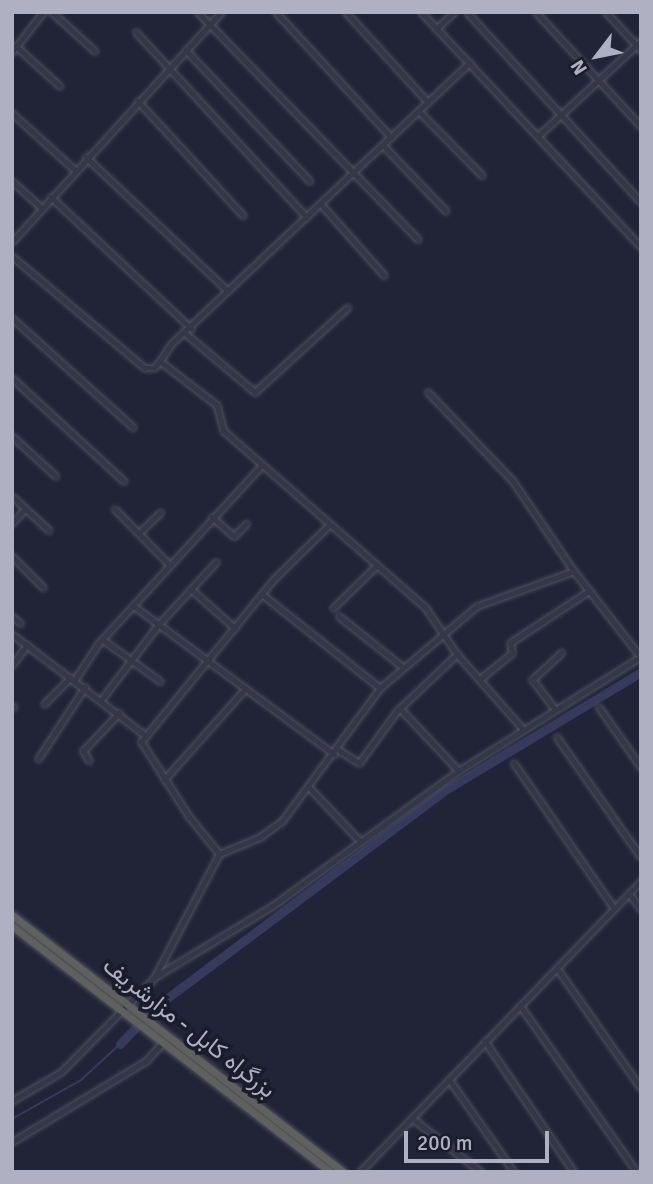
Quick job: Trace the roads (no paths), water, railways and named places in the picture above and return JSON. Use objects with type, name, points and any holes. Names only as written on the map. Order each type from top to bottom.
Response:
[{"type":"highway","name":"بزرگراه کابل - مزارشریف","points":[[12,915],[128,1005],[155,1032],[162,1043],[330,1172]]},
{"type":"highway","name":"بزرگراه کابل - مزارشریف","points":[[12,926],[122,1013],[155,1032],[343,1172]]},
{"type":"street","points":[[12,52],[43,12]]},
{"type":"street","points":[[52,12],[95,51]]},
{"type":"street","points":[[198,12],[352,174],[418,239]]},
{"type":"street","points":[[12,242],[74,169],[220,12]]},
{"type":"street","points":[[276,12],[391,137]]},
{"type":"street","points":[[346,12],[428,102]]},
{"type":"street","points":[[421,12],[641,247]]},
{"type":"street","points":[[436,29],[454,12]]},
{"type":"street","points":[[467,12],[641,202]]},
{"type":"street","points":[[536,12],[641,126]]},
{"type":"street","points":[[606,12],[638,43],[641,50]]},
{"type":"street","points":[[136,32],[307,216]]},
{"type":"street","points":[[538,136],[638,43]]},
{"type":"street","points":[[16,46],[60,86]]},
{"type":"street","points":[[186,50],[310,181]]},
{"type":"street","points":[[12,256],[145,368],[155,368],[185,332],[469,63]]},
{"type":"street","points":[[138,101],[243,215]]},
{"type":"street","points":[[419,111],[482,175]]},
{"type":"street","points":[[12,113],[74,169]]},
{"type":"street","points":[[383,145],[446,211]]},
{"type":"street","points":[[86,158],[229,292]]},
{"type":"street","points":[[12,181],[41,207]]},
{"type":"street","points":[[51,197],[191,328]]},
{"type":"street","points":[[321,204],[384,275]]},
{"type":"street","points":[[185,332],[255,392],[347,308]]},
{"type":"street","points":[[12,318],[133,427]]},
{"type":"street","points":[[160,361],[217,405],[224,431],[260,467],[426,608],[457,654],[524,730]]},
{"type":"street","points":[[12,378],[124,481]]},
{"type":"street","points":[[12,1101],[61,1072],[154,978],[273,906],[459,771],[641,657],[574,570],[513,481],[428,392]]},
{"type":"street","points":[[12,436],[56,476]]},
{"type":"street","points":[[44,704],[72,679],[102,639],[134,606],[169,563],[260,467]]},
{"type":"street","points":[[12,496],[49,530]]},
{"type":"street","points":[[12,523],[25,509]]},
{"type":"street","points":[[115,509],[169,563]]},
{"type":"street","points":[[139,533],[160,513]]},
{"type":"street","points":[[212,517],[234,536],[246,524]]},
{"type":"street","points":[[219,853],[164,780],[141,743],[145,734],[262,594],[328,526]]},
{"type":"street","points":[[12,556],[43,587]]},
{"type":"street","points":[[101,700],[159,624],[216,562]]},
{"type":"street","points":[[333,608],[375,567]]},
{"type":"street","points":[[154,978],[219,853],[260,837],[282,821],[310,788],[380,688],[477,606],[574,570]]},
{"type":"street","points":[[191,589],[235,628]]},
{"type":"street","points":[[480,679],[512,653],[510,643],[589,590]]},
{"type":"street","points":[[262,594],[380,688]]},
{"type":"street","points":[[134,606],[335,752],[359,763],[400,708],[457,654]]},
{"type":"street","points":[[12,616],[20,623]]},
{"type":"street","points":[[339,616],[403,667]]},
{"type":"street","points":[[12,634],[145,734]]},
{"type":"street","points":[[102,639],[160,681]]},
{"type":"street","points":[[12,665],[27,645]]},
{"type":"street","points":[[555,710],[532,680],[561,653]]},
{"type":"street","points":[[38,759],[85,688]]},
{"type":"street","points":[[164,780],[245,688]]},
{"type":"street","points":[[599,707],[641,767]]},
{"type":"street","points":[[400,708],[459,771]]},
{"type":"street","points":[[89,761],[83,751],[119,713]]},
{"type":"street","points":[[557,737],[641,857]]},
{"type":"street","points":[[514,763],[614,908]]},
{"type":"street","points":[[310,788],[361,842]]},
{"type":"street","points":[[360,1172],[641,881]]},
{"type":"street","points":[[629,893],[641,909]]},
{"type":"street","points":[[557,967],[641,1088]]},
{"type":"street","points":[[520,1005],[637,1172]]},
{"type":"street","points":[[485,1041],[575,1172]]},
{"type":"street","points":[[12,1142],[146,1061],[162,1043]]},
{"type":"street","points":[[449,1079],[514,1172]]},
{"type":"street","points":[[412,1118],[481,1172]]},
{"type":"waterway","points":[[120,1044],[154,1008],[447,789],[641,672]]},
{"type":"waterway","points":[[12,1119],[81,1080],[120,1044]]}]
